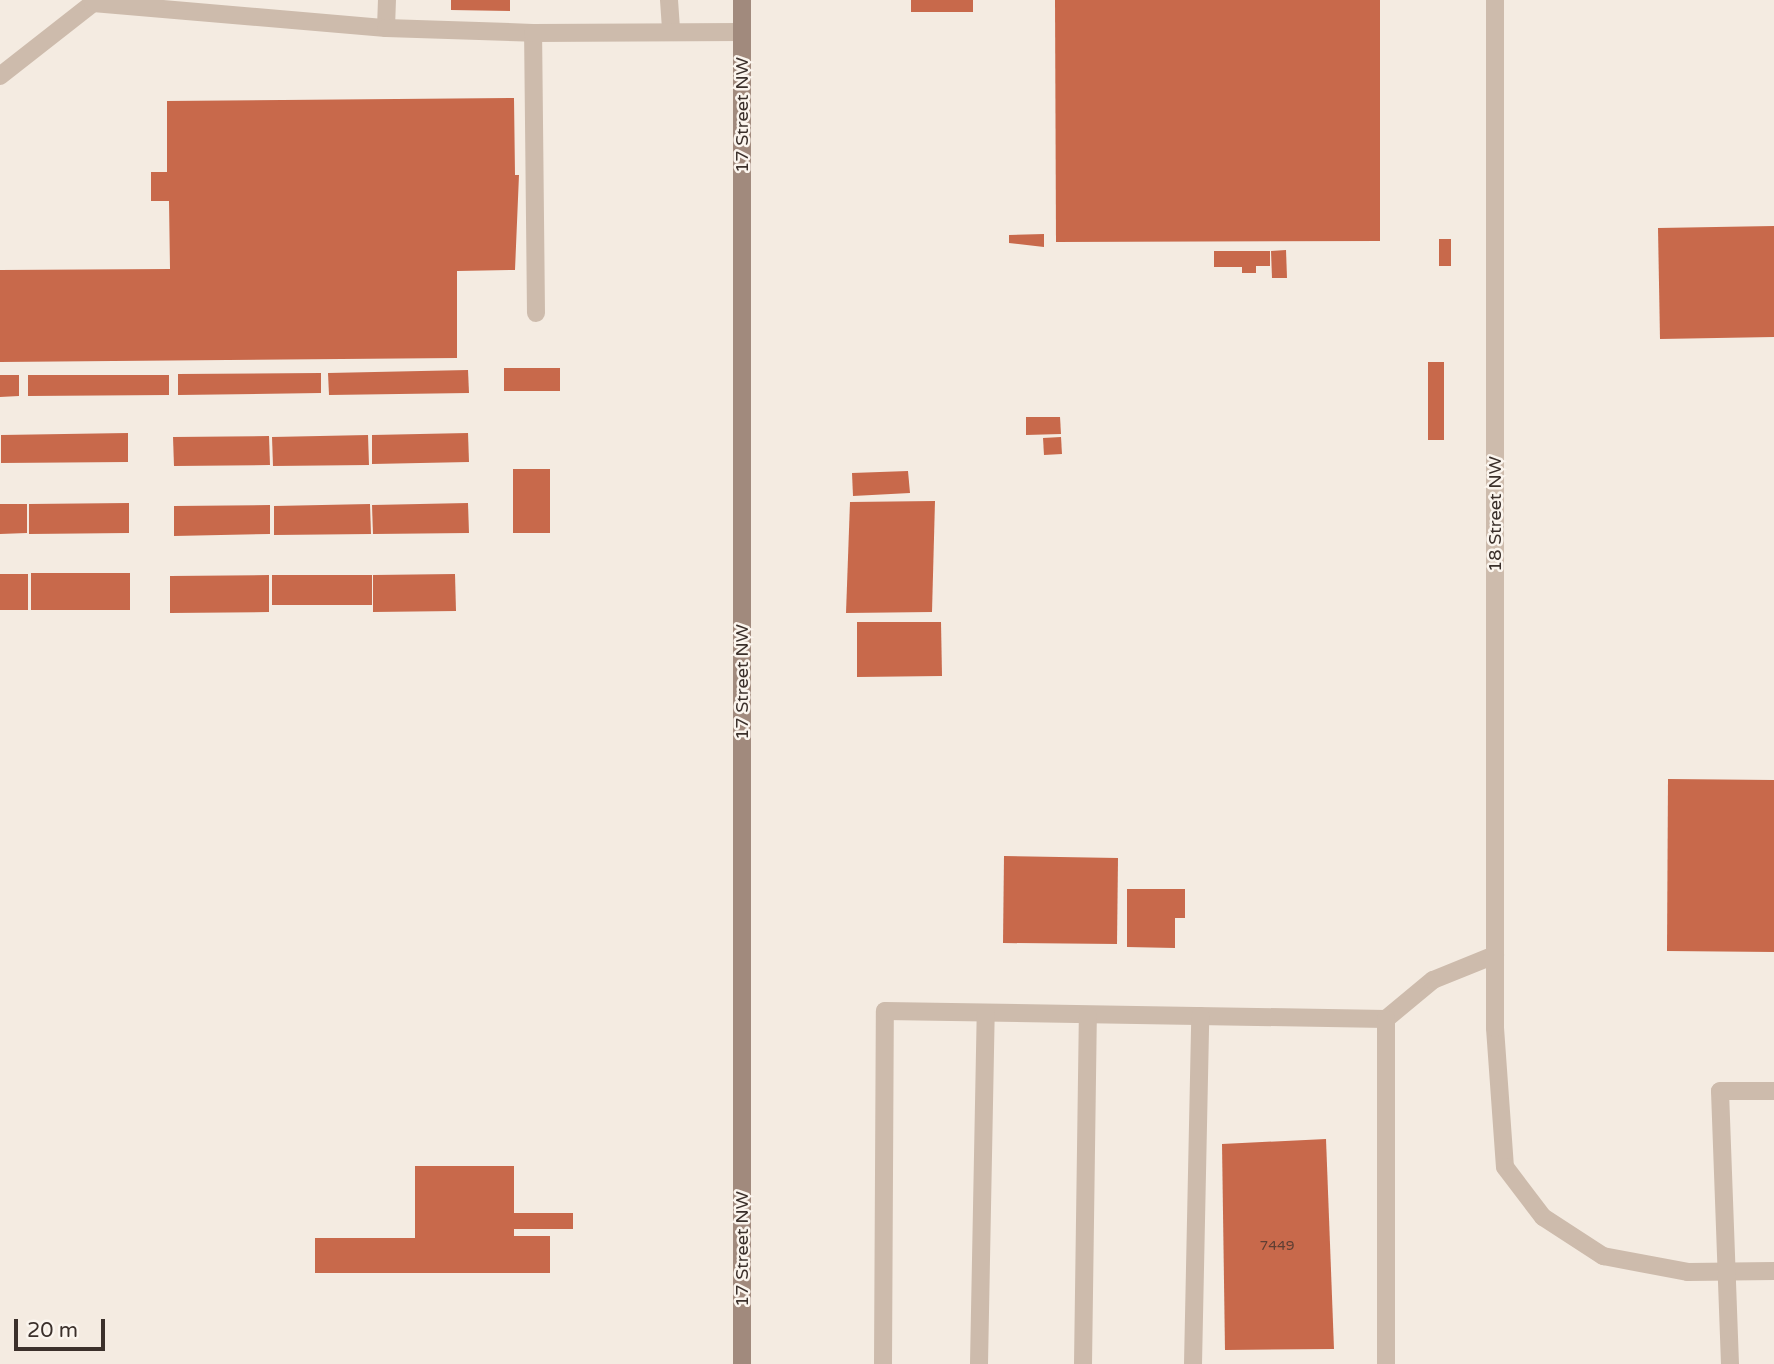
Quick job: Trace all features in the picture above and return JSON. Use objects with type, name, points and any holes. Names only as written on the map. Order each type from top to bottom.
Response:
[{"type":"main road","name":"17 Street NW","points":[[741,1364],[742,0]]},
{"type":"street","points":[[386,28],[387,0]]},
{"type":"street","points":[[669,0],[671,31]]},
{"type":"street","name":"18 Street NW","points":[[1495,0],[1495,1028],[1504,1167],[1543,1217],[1603,1256],[1688,1272],[1774,1271]]},
{"type":"street","points":[[0,76],[93,4],[300,9],[386,28],[533,33],[742,33]]},
{"type":"street","points":[[533,33],[536,313]]},
{"type":"street","points":[[883,1364],[885,1011],[1386,1018],[1433,980],[1495,955]]},
{"type":"street","points":[[979,1364],[986,1013]]},
{"type":"street","points":[[1083,1364],[1088,1015]]},
{"type":"street","points":[[1193,1364],[1200,1016]]},
{"type":"street","points":[[1386,1018],[1386,1364]]},
{"type":"street","points":[[1730,1364],[1723,1272],[1720,1091],[1774,1091]]},
{"type":"building","points":[[451,0],[510,0],[510,11],[451,10]]},
{"type":"building","points":[[911,0],[973,0],[973,12],[911,12]]},
{"type":"building","points":[[1055,0],[1380,0],[1380,241],[1056,242]]},
{"type":"building","points":[[514,98],[515,175],[519,175],[515,270],[457,271],[457,358],[0,362],[0,270],[170,269],[169,201],[151,201],[151,172],[167,172],[167,101]]},
{"type":"building","points":[[1774,226],[1774,337],[1660,339],[1658,228]]},
{"type":"building","points":[[1044,234],[1044,247],[1009,243],[1009,235]]},
{"type":"building","points":[[1439,239],[1451,239],[1451,266],[1439,266]]},
{"type":"building","points":[[1286,250],[1287,278],[1272,278],[1271,251]]},
{"type":"building","points":[[1214,251],[1270,251],[1270,266],[1256,266],[1256,273],[1242,273],[1242,267],[1214,267]]},
{"type":"building","points":[[1428,362],[1444,362],[1444,440],[1428,440]]},
{"type":"building","points":[[504,368],[560,368],[560,391],[504,391]]},
{"type":"building","points":[[468,370],[469,393],[329,395],[328,373]]},
{"type":"building","points":[[321,373],[321,393],[178,395],[178,374]]},
{"type":"building","points":[[0,375],[19,375],[19,396],[0,397]]},
{"type":"building","points":[[28,375],[169,375],[169,395],[28,396]]},
{"type":"building","points":[[1026,417],[1060,417],[1061,434],[1026,435]]},
{"type":"building","points":[[128,433],[128,462],[1,463],[1,435]]},
{"type":"building","points":[[468,433],[469,462],[372,464],[372,435]]},
{"type":"building","points":[[368,435],[369,465],[273,466],[272,437]]},
{"type":"building","points":[[269,436],[270,465],[174,466],[173,437]]},
{"type":"building","points":[[1061,437],[1062,454],[1044,455],[1043,438]]},
{"type":"building","points":[[513,469],[550,469],[550,533],[513,533]]},
{"type":"building","points":[[908,471],[910,493],[853,496],[852,473]]},
{"type":"building","points":[[935,501],[932,612],[846,613],[850,502]]},
{"type":"building","points":[[129,503],[129,533],[29,534],[29,504]]},
{"type":"building","points":[[468,503],[469,533],[373,534],[372,505]]},
{"type":"building","points":[[0,504],[27,504],[27,533],[0,534]]},
{"type":"building","points":[[370,504],[371,534],[274,535],[274,506]]},
{"type":"building","points":[[270,505],[270,534],[174,536],[174,506]]},
{"type":"building","points":[[31,573],[130,573],[130,610],[31,610]]},
{"type":"building","points":[[0,574],[28,574],[28,610],[0,610]]},
{"type":"building","points":[[455,574],[456,611],[373,612],[373,575]]},
{"type":"building","points":[[269,575],[269,612],[170,613],[170,576]]},
{"type":"building","points":[[272,575],[372,575],[372,605],[272,605]]},
{"type":"building","points":[[857,622],[941,622],[942,676],[857,677]]},
{"type":"building","points":[[1668,779],[1774,780],[1774,952],[1667,951]]},
{"type":"building","points":[[1004,856],[1118,858],[1117,944],[1003,943]]},
{"type":"building","points":[[1127,889],[1185,889],[1185,918],[1175,918],[1175,948],[1127,947]]},
{"type":"building","points":[[1326,1139],[1334,1349],[1225,1350],[1222,1144]]},
{"type":"building","points":[[415,1166],[514,1166],[514,1213],[573,1213],[573,1229],[514,1229],[514,1236],[550,1236],[550,1273],[315,1273],[315,1238],[415,1238]]}]
